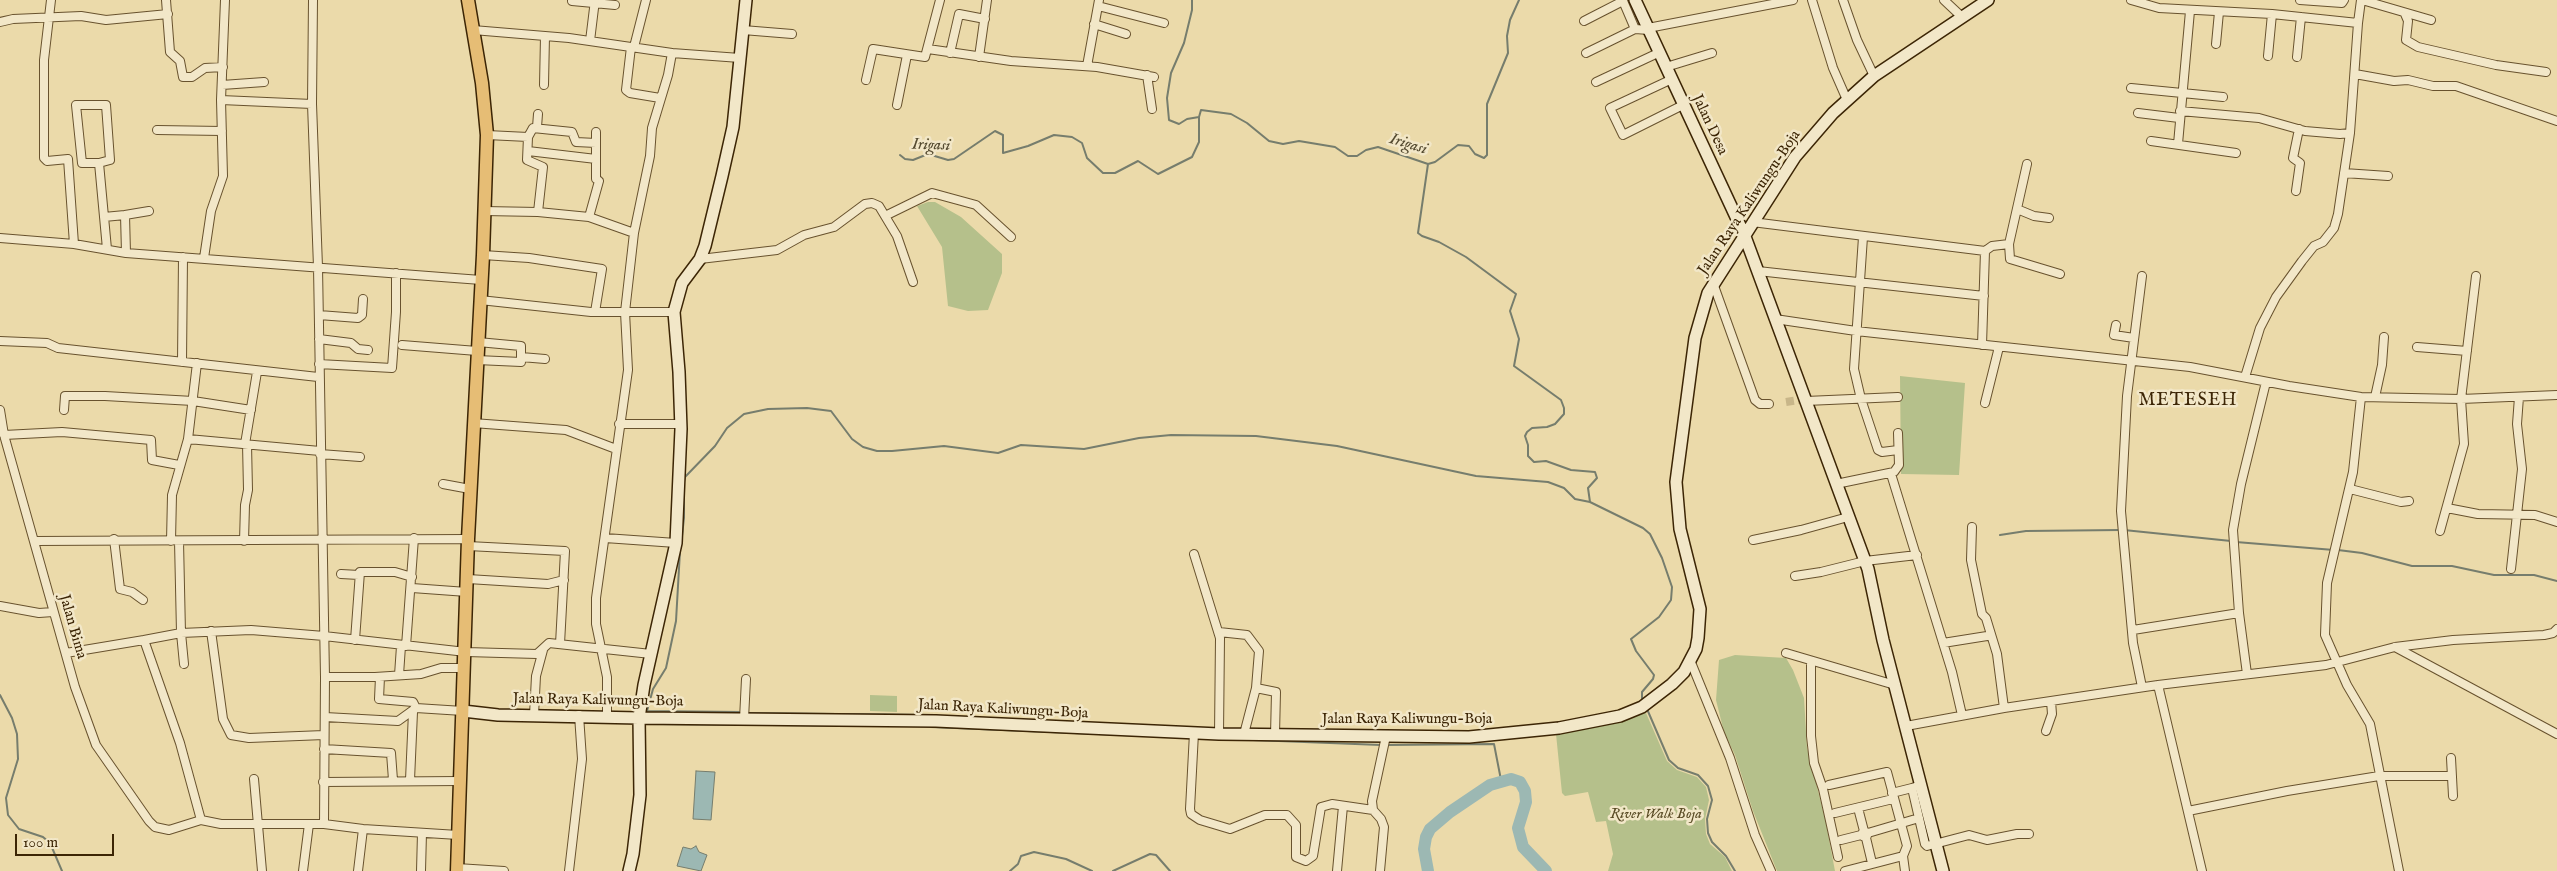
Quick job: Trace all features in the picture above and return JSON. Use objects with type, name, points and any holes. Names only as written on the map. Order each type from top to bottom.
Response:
[{"type":"main road","points":[[457,869],[466,652],[470,489],[482,280],[487,135],[486,111],[468,0]]},
{"type":"main road","points":[[629,871],[633,854],[640,795],[639,718],[676,543],[681,424],[674,312],[682,283],[700,259],[705,246],[728,149],[746,0]]},
{"type":"main road","name":"Jalan Desa","points":[[1635,0],[1666,67],[1670,80],[1744,234],[1865,561],[1875,594],[1883,640],[1918,770],[1916,786],[1943,871]]},
{"type":"main road","name":"Jalan Raya Kaliwungu-Boja","points":[[463,712],[639,718],[936,720],[1194,737],[1219,731],[1275,733],[1385,743],[1559,728],[1620,716],[1646,706],[1672,684],[1696,649],[1700,609],[1680,529],[1676,482],[1695,338],[1701,312],[1713,283],[1795,157],[1847,100],[1874,76],[1988,0]]},
{"type":"street","points":[[51,0],[44,60],[44,158],[47,161],[82,160]]},
{"type":"street","points":[[166,0],[170,52],[180,60],[183,77],[192,77],[204,68],[223,67]]},
{"type":"street","points":[[204,258],[211,211],[223,176],[221,100],[225,0]]},
{"type":"street","points":[[314,0],[312,104],[319,315],[318,377],[325,677],[324,824]]},
{"type":"street","points":[[646,0],[633,47],[626,90],[630,93],[660,98]]},
{"type":"street","points":[[866,80],[873,49],[925,57],[940,0]]},
{"type":"street","points":[[979,57],[987,0]]},
{"type":"street","points":[[1586,53],[1636,29],[1649,29],[1793,0]]},
{"type":"street","points":[[1812,0],[1833,68],[1847,100]]},
{"type":"street","points":[[1843,0],[1857,40],[1874,76]]},
{"type":"street","points":[[1944,0],[1962,17]]},
{"type":"street","points":[[2131,0],[2190,11],[2272,14],[2358,23]]},
{"type":"street","points":[[2300,0],[2342,3],[2344,0]]},
{"type":"street","points":[[2245,377],[2260,328],[2276,297],[2308,253],[2314,246],[2323,242],[2334,228],[2350,133],[2358,23],[2362,0],[2431,20]]},
{"type":"street","points":[[572,1],[595,1],[615,5]]},
{"type":"street","points":[[590,40],[595,1]]},
{"type":"street","points":[[1584,21],[1623,1],[1636,29]]},
{"type":"street","points":[[1087,66],[1099,3],[1164,23]]},
{"type":"street","points":[[2178,144],[2181,93],[2190,11]]},
{"type":"street","points":[[2216,44],[2218,12]]},
{"type":"street","points":[[0,22],[12,19],[81,16],[106,20],[168,14]]},
{"type":"street","points":[[950,53],[958,14],[984,19]]},
{"type":"street","points":[[2268,56],[2272,14]]},
{"type":"street","points":[[2405,14],[2408,21],[2406,40],[2418,47],[2496,65],[2546,72]]},
{"type":"street","points":[[2297,57],[2301,17]]},
{"type":"street","points":[[1094,24],[1126,34]]},
{"type":"street","points":[[473,30],[590,40],[672,53],[740,58]]},
{"type":"street","points":[[743,30],[792,34]]},
{"type":"street","points":[[544,85],[546,36]]},
{"type":"street","points":[[928,49],[979,57],[1087,66],[1151,76],[1152,109]]},
{"type":"street","points":[[1596,82],[1658,52]]},
{"type":"street","points":[[607,716],[607,677],[595,611],[619,424],[628,370],[625,312],[634,232],[650,156],[652,128],[668,75],[672,53]]},
{"type":"street","points":[[1666,67],[1712,53]]},
{"type":"street","points":[[897,105],[907,55]]},
{"type":"street","points":[[2355,74],[2394,81],[2408,80],[2433,86],[2456,86],[2557,121]]},
{"type":"street","points":[[1670,80],[1610,108],[1623,135],[1683,105]]},
{"type":"street","points":[[222,85],[264,82]]},
{"type":"street","points":[[2132,88],[2223,97]]},
{"type":"street","points":[[221,100],[312,104]]},
{"type":"street","points":[[105,104],[110,160],[99,163],[84,164],[82,160],[76,106],[105,104]]},
{"type":"street","points":[[2138,113],[2259,118],[2322,133],[2350,133]]},
{"type":"street","points":[[537,127],[538,114]]},
{"type":"street","points":[[538,212],[543,167],[528,161],[528,137],[534,128],[571,132],[574,134],[576,142],[596,143]]},
{"type":"street","points":[[2296,191],[2300,163],[2294,158],[2299,129]]},
{"type":"street","points":[[157,130],[222,131]]},
{"type":"street","points":[[589,217],[599,181],[596,179],[596,132]]},
{"type":"street","points":[[487,135],[528,137]]},
{"type":"street","points":[[2151,141],[2236,153]]},
{"type":"street","points":[[528,151],[596,159]]},
{"type":"street","points":[[68,159],[74,244]]},
{"type":"street","points":[[99,163],[107,249]]},
{"type":"street","points":[[2027,164],[2009,244],[2009,256],[2012,260],[2060,274]]},
{"type":"street","points":[[2344,173],[2388,176]]},
{"type":"street","points":[[885,216],[932,193],[976,204],[1011,237]]},
{"type":"street","points":[[700,259],[777,250],[804,235],[834,227],[865,204],[879,206],[897,236],[913,282]]},
{"type":"street","points":[[2017,209],[2034,216],[2049,218]]},
{"type":"street","points":[[104,216],[149,211]]},
{"type":"street","points":[[484,211],[538,212],[589,217],[634,232]]},
{"type":"street","points":[[124,214],[126,253]]},
{"type":"street","points":[[1752,222],[1985,251],[1992,246],[2009,244]]},
{"type":"street","points":[[1863,237],[1854,369],[1861,399],[1880,452],[1898,450]]},
{"type":"street","points":[[0,238],[74,244],[126,253],[482,280]]},
{"type":"street","points":[[1982,345],[1985,251]]},
{"type":"street","points":[[483,254],[530,258],[602,270],[595,312]]},
{"type":"street","points":[[182,362],[183,257]]},
{"type":"street","points":[[1758,271],[1860,284],[1984,296]]},
{"type":"street","points":[[319,364],[392,368],[396,310],[396,273]]},
{"type":"street","points":[[2142,276],[2131,360],[2121,511],[2134,630],[2133,643],[2142,687]]},
{"type":"street","points":[[2440,531],[2464,444],[2461,399],[2476,276]]},
{"type":"street","points":[[1713,283],[1755,400],[1760,404],[1768,404]]},
{"type":"street","points":[[319,315],[358,318],[362,315],[363,299]]},
{"type":"street","points":[[480,300],[595,312],[674,312]]},
{"type":"street","points":[[1775,319],[1856,331],[2131,360],[2361,397],[2461,399],[2518,398],[2557,394]]},
{"type":"street","points":[[2116,325],[2114,335],[2134,338]]},
{"type":"street","points":[[2375,397],[2382,365],[2384,337]]},
{"type":"street","points":[[319,339],[350,343],[358,349],[368,350]]},
{"type":"street","points":[[0,341],[47,343],[58,348],[196,363],[257,372],[318,377]]},
{"type":"street","points":[[402,345],[477,351],[520,363],[521,346],[477,351]]},
{"type":"street","points":[[1985,403],[1999,347]]},
{"type":"street","points":[[2417,347],[2467,351]]},
{"type":"street","points":[[521,357],[545,359]]},
{"type":"street","points":[[184,664],[172,494],[188,439],[196,363]]},
{"type":"street","points":[[244,541],[245,505],[248,490],[246,444],[257,372]]},
{"type":"street","points":[[2247,674],[2238,613],[2232,530],[2240,484],[2266,382]]},
{"type":"street","points":[[64,410],[65,396],[193,401],[251,410]]},
{"type":"street","points":[[1806,401],[1898,397]]},
{"type":"street","points":[[2361,397],[2350,489],[2327,583],[2326,635],[2347,685],[2370,724],[2399,871]]},
{"type":"street","points":[[2511,569],[2522,469],[2517,424],[2518,398]]},
{"type":"street","name":"Jalan Bima","points":[[0,410],[4,435],[52,612],[75,687],[96,745],[149,821],[163,830],[201,820]]},
{"type":"street","points":[[473,423],[566,430],[616,449]]},
{"type":"street","points":[[619,424],[681,424]]},
{"type":"street","points":[[4,435],[62,432],[151,440],[152,460],[179,465]]},
{"type":"street","points":[[1836,484],[1891,474],[1898,465],[1898,433]]},
{"type":"street","points":[[188,439],[360,457]]},
{"type":"street","points":[[1891,474],[1917,555],[1962,715]]},
{"type":"street","points":[[443,484],[470,489]]},
{"type":"street","points":[[2350,489],[2395,501],[2409,501]]},
{"type":"street","points":[[2447,508],[2478,514],[2535,516],[2557,522]]},
{"type":"street","points":[[1753,540],[1848,517]]},
{"type":"street","points":[[1972,527],[1971,560],[1982,614],[1986,618],[1997,654],[2004,708]]},
{"type":"street","points":[[34,541],[114,539],[244,541],[414,538],[564,550],[560,644]]},
{"type":"street","points":[[399,675],[412,588],[414,538]]},
{"type":"street","points":[[605,538],[676,543]]},
{"type":"street","points":[[114,539],[120,589],[132,592],[143,600]]},
{"type":"street","points":[[1194,554],[1219,632],[1219,731]]},
{"type":"street","points":[[1795,576],[1822,572],[1865,561],[1917,555]]},
{"type":"street","points":[[355,640],[359,575],[362,571],[395,572],[412,577]]},
{"type":"street","points":[[341,574],[359,575]]},
{"type":"street","points":[[468,579],[547,584],[564,580]]},
{"type":"street","points":[[412,588],[467,592]]},
{"type":"street","points":[[0,606],[39,613],[52,612]]},
{"type":"street","points":[[2134,630],[2238,613]]},
{"type":"street","points":[[1906,726],[2051,700],[2158,684],[2337,662],[2396,647],[2453,640],[2544,635],[2553,633],[2557,629]]},
{"type":"street","points":[[66,653],[181,633],[252,630],[466,652],[537,654],[543,650]]},
{"type":"street","points":[[211,631],[223,719],[231,735],[249,738],[324,734]]},
{"type":"street","points":[[1219,632],[1247,635],[1253,640],[1259,650],[1256,688],[1244,732]]},
{"type":"street","points":[[1942,640],[1987,636]]},
{"type":"street","points":[[144,640],[180,743],[201,820],[221,824],[324,824],[363,829],[458,835]]},
{"type":"street","points":[[534,715],[536,676],[543,650],[547,643],[651,654]]},
{"type":"street","points":[[2396,647],[2557,734]]},
{"type":"street","points":[[1786,653],[1895,685]]},
{"type":"street","points":[[1690,660],[1730,758],[1756,835],[1771,871]]},
{"type":"street","points":[[1811,661],[1812,745],[1838,857]]},
{"type":"street","points":[[325,677],[380,677],[421,674],[441,668],[465,668]]},
{"type":"street","points":[[380,677],[379,699],[413,702],[415,710],[410,780]]},
{"type":"street","points":[[744,719],[746,679]]},
{"type":"street","points":[[2158,684],[2202,871]]},
{"type":"street","points":[[1256,688],[1276,692],[1275,733]]},
{"type":"street","points":[[2046,731],[2052,714],[2051,700]]},
{"type":"street","points":[[325,718],[398,721],[415,710],[463,712]]},
{"type":"street","points":[[569,871],[582,759],[579,715]]},
{"type":"street","points":[[1194,737],[1191,814],[1200,820],[1230,829],[1265,815],[1287,814],[1296,825],[1296,856],[1306,861],[1313,856],[1321,806],[1325,804],[1373,810],[1381,819],[1384,827],[1380,871]]},
{"type":"street","points":[[1373,810],[1373,792],[1385,743]]},
{"type":"street","points":[[324,749],[392,753],[393,780]]},
{"type":"street","points":[[2451,758],[2453,796]]},
{"type":"street","points":[[1829,786],[1885,771],[1889,773],[1892,796],[1907,846],[1903,856],[1905,871]]},
{"type":"street","points":[[2188,811],[2287,791],[2380,776],[2452,776]]},
{"type":"street","points":[[254,779],[262,871]]},
{"type":"street","points":[[323,782],[460,781]]},
{"type":"street","points":[[1835,813],[1858,808],[1916,786],[1919,818],[1925,844],[1929,846],[1935,842],[1969,836],[1987,840],[2017,834],[2029,834]]},
{"type":"street","points":[[1337,871],[1343,806]]},
{"type":"street","points":[[1858,808],[1872,862]]},
{"type":"street","points":[[1841,840],[1919,818]]},
{"type":"street","points":[[303,871],[309,824]]},
{"type":"street","points":[[358,871],[363,829]]},
{"type":"street","points":[[421,871],[422,833]]},
{"type":"street","points":[[1845,871],[1872,862],[1903,856]]},
{"type":"street","points":[[457,869],[504,871]]},
{"type":"green space","points":[[928,202],[935,202],[961,217],[1002,254],[1002,273],[988,310],[968,311],[948,306],[942,247],[917,206]]},
{"type":"green space","points":[[1900,376],[1965,383],[1959,475],[1901,474]]},
{"type":"green space","points":[[1735,655],[1786,658],[1793,670],[1804,698],[1807,748],[1825,818],[1835,871],[1777,871],[1753,811],[1735,755],[1724,732],[1716,700],[1719,660]]},
{"type":"green space","points":[[870,695],[897,696],[897,712],[870,711]]},
{"type":"green space","name":"River Walk Boja","points":[[1646,713],[1667,761],[1677,770],[1697,777],[1706,787],[1709,800],[1705,819],[1706,834],[1710,844],[1725,857],[1732,871],[1608,871],[1613,854],[1606,821],[1596,822],[1588,792],[1565,796],[1562,793],[1556,734]]},
{"type":"water","points":[[696,771],[715,772],[711,820],[693,819]]},
{"type":"water","points":[[696,846],[699,852],[707,855],[701,871],[677,866],[683,847],[691,849]]},
{"type":"waterway","name":"Irigasi","points":[[1192,0],[1192,10],[1184,43],[1171,73],[1167,98],[1169,120],[1179,124],[1187,119],[1199,117]]},
{"type":"waterway","name":"Irigasi","points":[[900,155],[905,159],[913,160],[928,154],[948,160],[954,159],[995,131],[1003,135],[1003,153],[1028,146],[1054,135],[1072,137],[1082,143],[1087,158],[1103,173],[1115,173],[1138,161],[1158,174],[1192,157],[1199,142],[1199,117],[1201,110],[1231,114],[1247,123],[1269,141],[1283,144],[1299,141],[1335,147],[1348,156],[1357,156],[1366,150],[1378,147],[1428,164],[1435,162],[1458,145],[1469,146],[1475,154],[1484,158],[1487,155],[1487,104],[1508,53],[1507,36],[1510,20],[1519,0]]},
{"type":"waterway","points":[[1428,164],[1418,233],[1466,257],[1516,294],[1510,311],[1519,339],[1514,366],[1561,400],[1564,408],[1564,414],[1555,424],[1547,427],[1532,428],[1527,432],[1525,436],[1528,445],[1528,456],[1534,462],[1546,461],[1571,470],[1595,472],[1597,478],[1588,488],[1590,502]]},
{"type":"waterway","points":[[684,481],[685,477],[715,446],[727,428],[744,414],[768,409],[807,408],[831,411],[852,439],[863,447],[877,451],[944,446],[998,453],[1021,445],[1084,449],[1139,438],[1171,435],[1256,436],[1337,446],[1476,476],[1548,482],[1564,488],[1575,499],[1590,502],[1643,528],[1650,534],[1662,558],[1672,587],[1671,600],[1659,617],[1631,639],[1636,651],[1654,675],[1642,692],[1642,700]]},
{"type":"waterway","points":[[682,536],[684,489]]},
{"type":"waterway","points":[[2000,535],[2026,531],[2120,530]]},
{"type":"waterway","points":[[2124,530],[2231,541]]},
{"type":"waterway","points":[[2236,542],[2334,550]]},
{"type":"waterway","points":[[2338,550],[2362,553],[2412,566],[2452,566],[2494,575],[2534,575],[2557,581]]},
{"type":"waterway","points":[[680,551],[676,621],[666,668],[653,689],[647,711],[742,712]]},
{"type":"waterway","points":[[0,695],[12,718],[17,734],[18,759],[6,798],[8,815],[19,829],[43,837],[50,843],[62,871]]},
{"type":"waterway","points":[[1647,709],[1669,760],[1678,768],[1698,775],[1708,786],[1712,800],[1707,819],[1708,833],[1712,842],[1726,856],[1735,871]]},
{"type":"waterway","points":[[748,713],[933,715]]},
{"type":"waterway","points":[[644,724],[896,726]]},
{"type":"waterway","points":[[931,727],[1146,736]]},
{"type":"waterway","points":[[1253,740],[1381,745]]},
{"type":"waterway","points":[[1386,745],[1494,744],[1501,780]]},
{"type":"waterway","points":[[1428,871],[1424,849],[1426,837],[1430,829],[1450,812],[1490,785],[1511,779],[1520,782],[1525,791],[1526,802],[1518,828],[1523,847],[1546,871]]},
{"type":"waterway","points":[[1010,871],[1018,864],[1021,856],[1034,852],[1066,859],[1092,871]]},
{"type":"waterway","points":[[1113,871],[1150,854],[1156,855],[1170,871]]},
{"type":"tunnel","points":[[1786,402],[1805,399]]},
{"type":"district","name":"METESEH","points":[[2188,401]]}]
